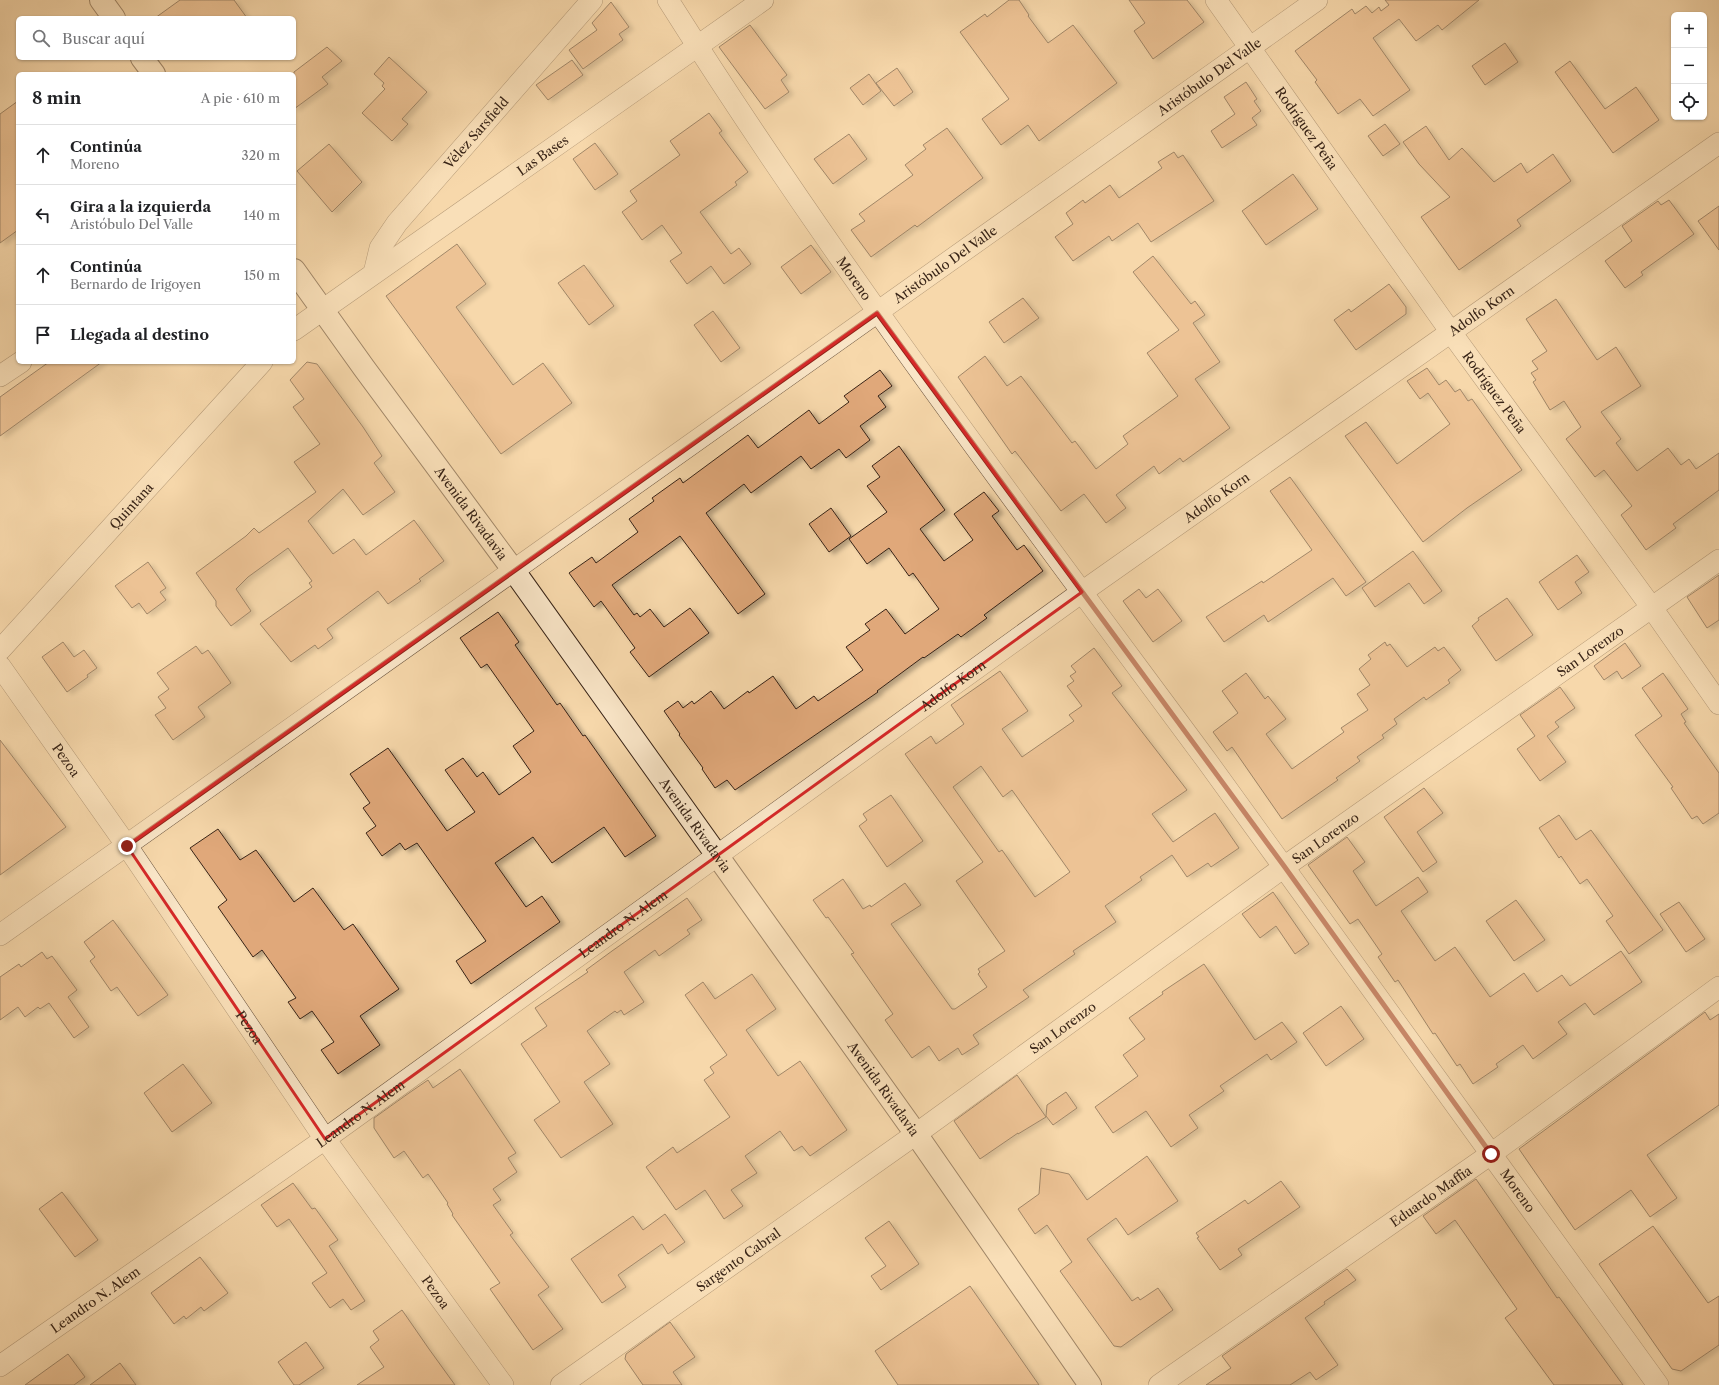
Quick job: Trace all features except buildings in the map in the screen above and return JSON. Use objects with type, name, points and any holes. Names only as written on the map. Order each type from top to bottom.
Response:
[{"type":"main road","points":[[101,0],[113,16]]},
{"type":"main road","points":[[144,60],[152,72]]},
{"type":"main road","name":"Avenida Rivadavia","points":[[296,273],[514,571],[716,856],[916,1134],[1090,1385]]},
{"type":"street","name":"Vélez Sarsfield","points":[[374,273],[380,248],[397,223],[592,0]]},
{"type":"street","name":"Moreno","points":[[668,0],[697,46],[877,313],[1284,866],[1658,1385]]},
{"type":"street","name":"Las Bases","points":[[323,310],[762,0]]},
{"type":"street","name":"Rodríguez Peña","points":[[1216,0],[1450,332],[1652,608],[1719,704]]},
{"type":"street","name":"Aristóbulo Del Valle","points":[[0,935],[1317,0]]},
{"type":"street","name":"Adolfo Korn","points":[[716,856],[1082,592],[1719,143]]},
{"type":"street","points":[[296,329],[323,310]]},
{"type":"street","points":[[0,376],[18,364]]},
{"type":"street","name":"Quintana","points":[[0,653],[260,364]]},
{"type":"street","name":"San Lorenzo","points":[[916,1134],[1284,866],[1719,560]]},
{"type":"street","name":"Pezoa","points":[[0,653],[127,846],[325,1139],[504,1385]]},
{"type":"street","name":"Leandro N. Alem","points":[[0,1366],[325,1139],[716,856]]},
{"type":"street","name":"Eduardo Maffia","points":[[1159,1385],[1491,1154],[1719,987]]},
{"type":"street","name":"Sargento Cabral","points":[[561,1385],[916,1134]]},
{"type":"highlighted area","points":[[877,313],[1082,592],[325,1139],[127,846]]},
{"type":"route","points":[[127,846],[877,313],[1284,866],[1491,1154]]}]
